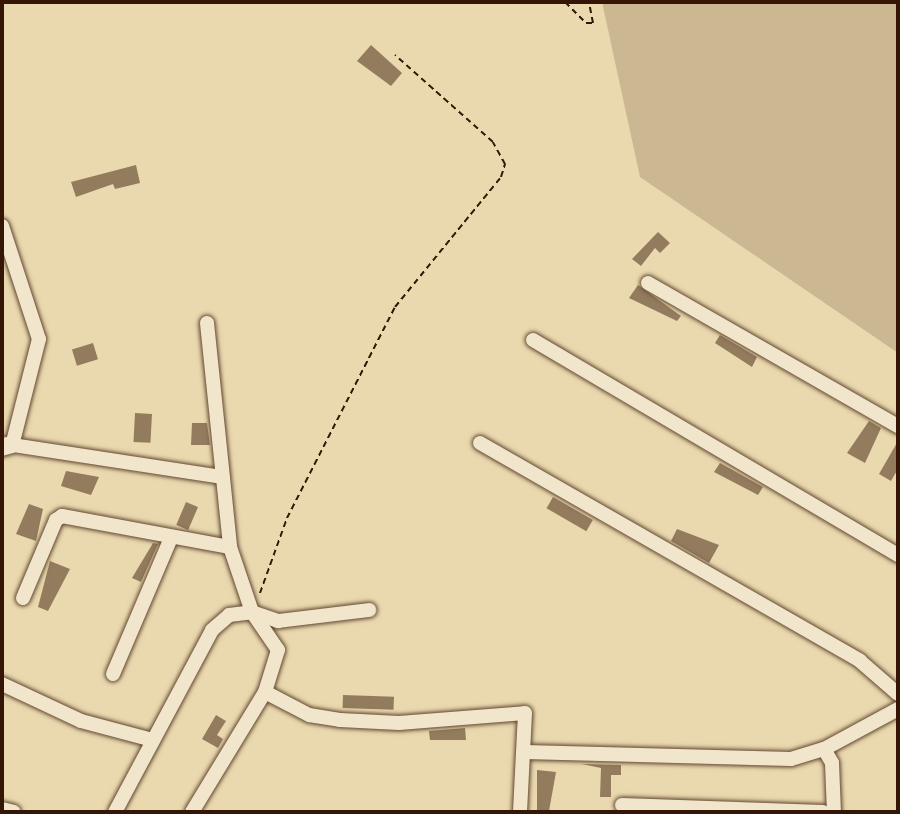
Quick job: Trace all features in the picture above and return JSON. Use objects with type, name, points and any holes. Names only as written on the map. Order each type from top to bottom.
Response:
[{"type":"street","points":[[2,226],[39,339],[5,446],[222,477]]},
{"type":"street","points":[[648,283],[898,426]]},
{"type":"street","points":[[192,812],[265,692],[278,650],[252,612],[230,547],[207,323]]},
{"type":"street","points":[[533,340],[898,555]]},
{"type":"street","points":[[480,443],[860,661],[898,694]]},
{"type":"street","points":[[23,598],[56,520],[62,516],[230,547]]},
{"type":"street","points":[[113,674],[171,538]]},
{"type":"street","points":[[115,812],[212,630],[229,615],[252,612],[278,621],[369,610]]},
{"type":"street","points":[[2,684],[81,721],[153,740]]},
{"type":"street","points":[[265,692],[309,715],[340,720],[399,723],[525,713],[520,812]]},
{"type":"street","points":[[525,752],[791,759],[824,749],[898,709]]},
{"type":"street","points":[[824,749],[832,763],[834,812]]},
{"type":"street","points":[[622,805],[823,812]]},
{"type":"street","points":[[2,809],[14,812]]},
{"type":"path","points":[[565,2],[586,23],[593,23],[589,2]]},
{"type":"path","points":[[252,612],[287,518],[395,307],[501,177],[505,164],[493,142],[395,55]]},
{"type":"shaded area","points":[[602,2],[898,2],[898,353],[640,177]]},
{"type":"building","points":[[371,45],[402,73],[391,86],[357,61]]},
{"type":"building","points":[[136,165],[140,183],[115,189],[113,184],[76,197],[71,182]]},
{"type":"building","points":[[658,232],[670,243],[660,253],[655,248],[641,266],[632,259]]},
{"type":"building","points":[[638,285],[681,316],[677,321],[629,298]]},
{"type":"building","points":[[720,335],[757,357],[752,367],[715,343]]},
{"type":"building","points":[[93,343],[98,359],[77,366],[72,349]]},
{"type":"building","points":[[135,413],[152,414],[150,443],[133,442]]},
{"type":"building","points":[[869,421],[881,428],[865,463],[847,453]]},
{"type":"building","points":[[192,423],[207,423],[210,445],[191,445]]},
{"type":"building","points":[[898,441],[898,469],[891,481],[879,474]]},
{"type":"building","points":[[720,463],[763,487],[758,495],[714,472]]},
{"type":"building","points":[[66,471],[99,477],[91,495],[61,486]]},
{"type":"building","points":[[553,497],[593,520],[586,531],[546,508]]},
{"type":"building","points":[[186,502],[198,507],[188,530],[176,525]]},
{"type":"building","points":[[29,504],[43,509],[36,541],[16,534]]},
{"type":"building","points":[[677,529],[719,545],[709,563],[671,541]]},
{"type":"building","points":[[153,543],[158,544],[141,582],[132,578]]},
{"type":"building","points":[[50,561],[70,569],[48,611],[38,607]]},
{"type":"building","points":[[343,695],[394,697],[394,710],[343,708]]},
{"type":"building","points":[[216,715],[226,721],[217,735],[223,739],[218,748],[202,739]]},
{"type":"building","points":[[465,728],[466,740],[430,740],[429,731]]},
{"type":"building","points":[[582,764],[621,765],[621,775],[611,775],[611,797],[600,797],[601,768]]},
{"type":"building","points":[[537,770],[556,772],[549,811],[537,810]]}]
